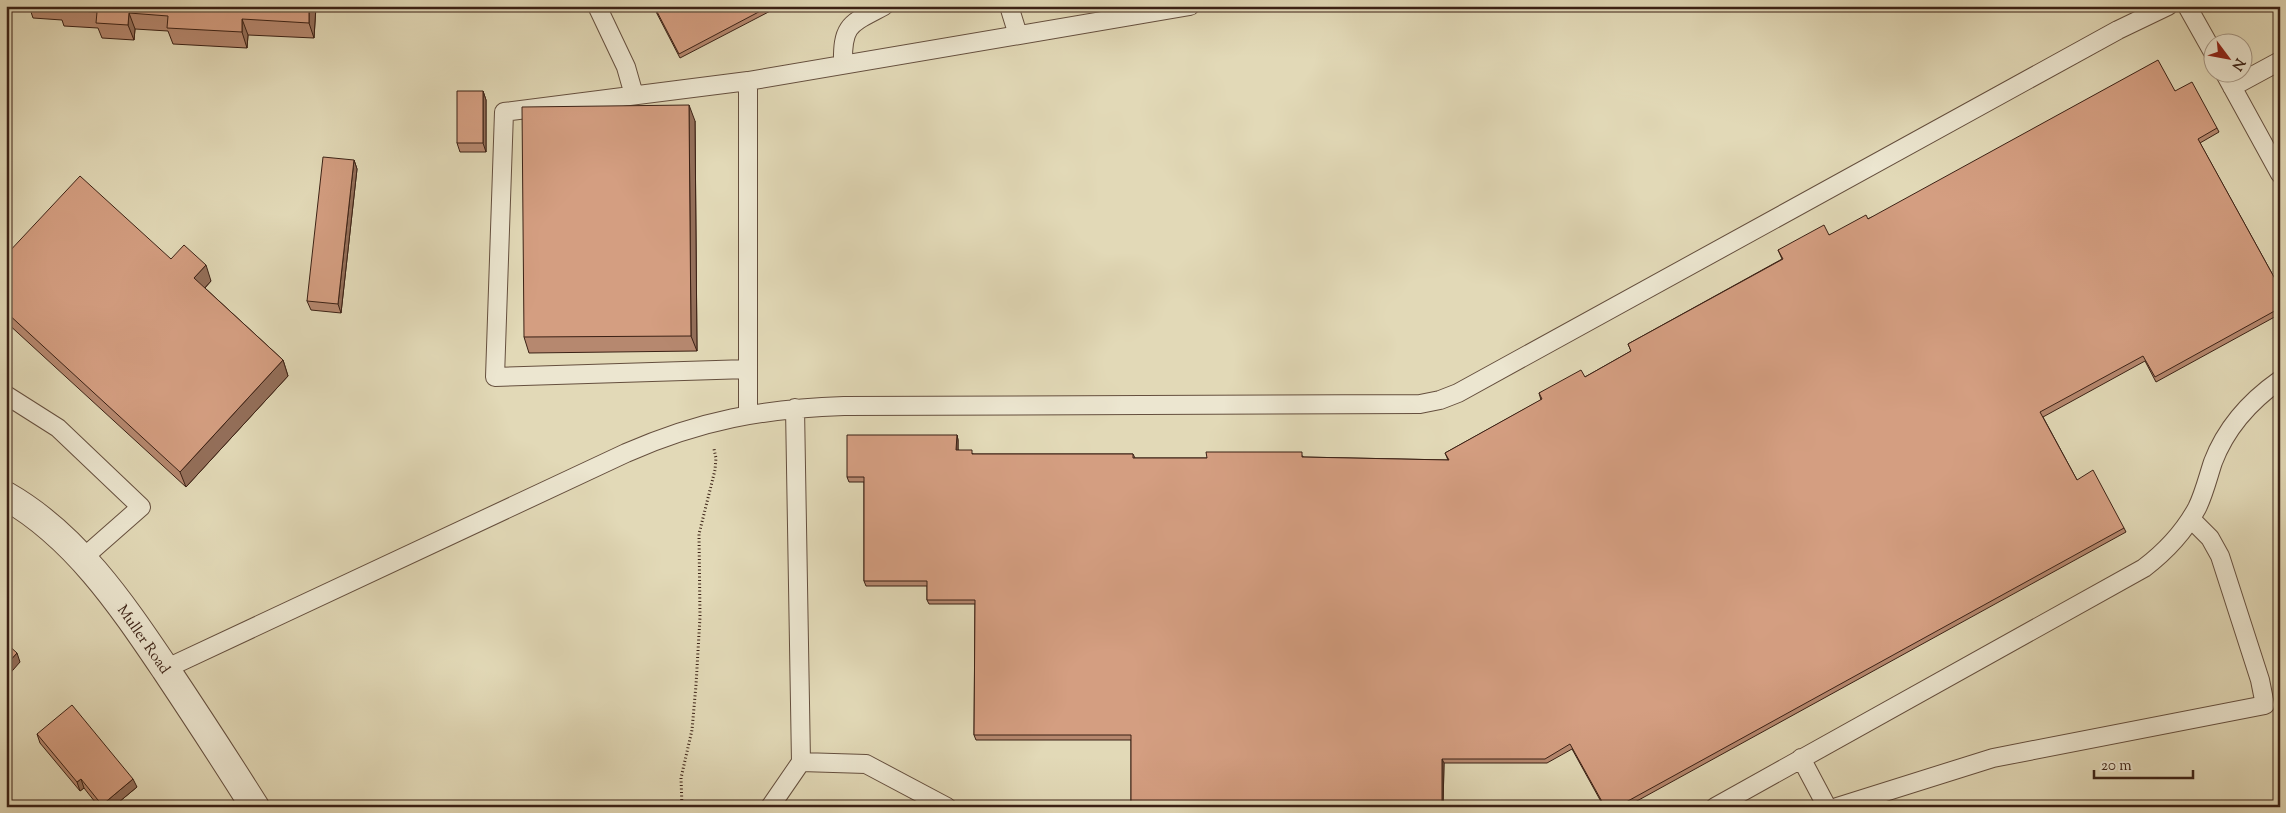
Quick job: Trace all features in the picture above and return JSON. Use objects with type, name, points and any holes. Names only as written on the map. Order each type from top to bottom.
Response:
[{"type":"street","name":"Muller Road","points":[[6,496],[40,518],[83,558],[130,618],[255,807]]},
{"type":"lane","points":[[597,6],[626,67],[634,95]]},
{"type":"lane","points":[[843,65],[842,47],[846,30],[853,23],[884,6]]},
{"type":"lane","points":[[1009,6],[1018,35]]},
{"type":"lane","points":[[748,369],[495,377],[504,112],[748,81],[1190,6]]},
{"type":"lane","points":[[165,669],[626,453],[706,423],[748,414],[796,408],[844,406],[1430,403],[1458,393],[2072,54],[2136,20],[2168,6]]},
{"type":"lane","points":[[2187,6],[2204,36]]},
{"type":"lane","points":[[2254,70],[2280,61]]},
{"type":"lane","points":[[748,81],[748,414]]},
{"type":"lane","points":[[2229,82],[2280,174]]},
{"type":"lane","points":[[1715,807],[2144,568],[2169,547],[2190,519],[2202,495],[2214,459],[2230,428],[2255,400],[2280,380]]},
{"type":"lane","points":[[6,394],[58,428],[141,507],[83,558]]},
{"type":"lane","points":[[770,807],[801,762],[796,408]]},
{"type":"lane","points":[[1837,807],[1993,758],[2265,705],[2260,680],[2220,556],[2210,538],[2190,519]]},
{"type":"lane","points":[[1801,758],[1827,807]]},
{"type":"lane","points":[[801,762],[866,764],[947,807]]},
{"type":"path","points":[[682,807],[681,778],[692,730],[696,685],[700,617],[699,534],[716,458],[706,423]]},
{"type":"building","points":[[59,6],[309,6],[309,23],[242,19],[242,32],[167,28],[168,16],[129,13],[128,25],[96,23],[97,12],[59,10]]},
{"type":"building","points":[[654,6],[770,6],[679,54]]},
{"type":"building","points":[[2158,60],[2175,91],[2192,82],[2217,128],[2198,139],[2280,288],[2280,308],[2155,377],[2143,356],[2040,412],[2077,480],[2093,470],[2124,528],[1617,807],[1605,807],[1570,744],[1545,759],[1442,759],[1442,807],[1131,807],[1131,735],[974,735],[975,600],[927,600],[927,581],[864,581],[864,477],[847,477],[847,435],[957,435],[956,450],[972,450],[972,454],[1133,454],[1133,458],[1207,458],[1206,452],[1302,452],[1302,457],[1449,460],[1445,453],[1542,399],[1539,393],[1581,370],[1585,377],[1631,351],[1628,344],[1783,259],[1778,250],[1824,225],[1829,235],[1866,215],[1868,219]]},
{"type":"building","points":[[457,91],[483,91],[483,143],[457,143]]},
{"type":"building","points":[[689,105],[691,336],[524,337],[522,107]]},
{"type":"building","points":[[323,157],[354,160],[338,304],[307,301]]},
{"type":"building","points":[[80,176],[171,259],[184,245],[206,265],[194,278],[283,360],[180,472],[6,312],[6,255]]},
{"type":"building","points":[[6,643],[17,653],[6,665]]},
{"type":"building","points":[[72,705],[133,779],[102,805],[81,779],[77,782],[37,734]]}]
